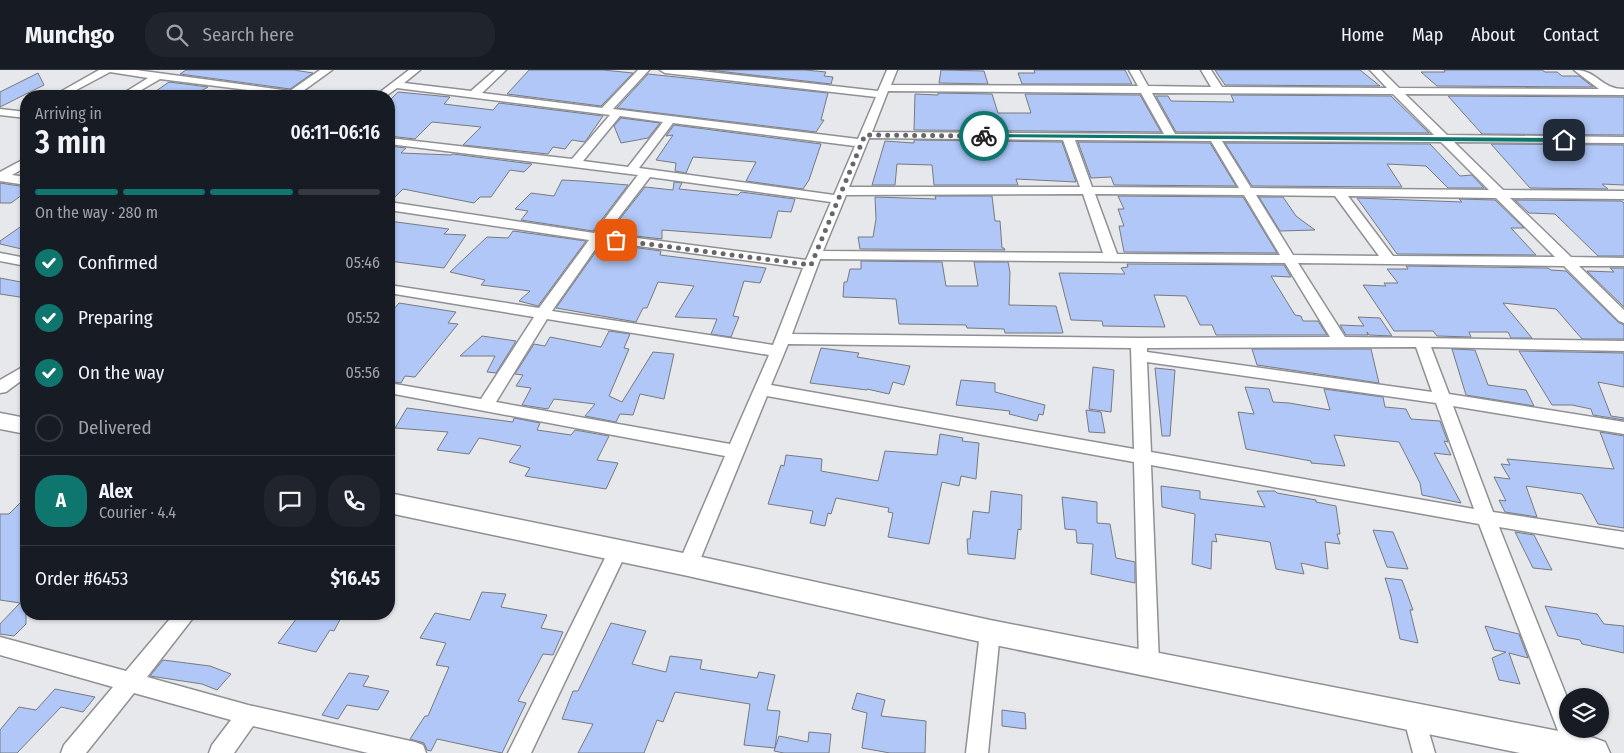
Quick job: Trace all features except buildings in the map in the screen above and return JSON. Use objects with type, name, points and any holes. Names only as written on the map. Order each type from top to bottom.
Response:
[{"type":"main road","points":[[0,421],[20,425]]},
{"type":"main road","points":[[395,504],[688,565],[990,632],[1414,716],[1576,740]]},
{"type":"street","points":[[69,90],[107,70]]},
{"type":"street","points":[[113,70],[256,90]]},
{"type":"street","points":[[298,90],[327,70]]},
{"type":"street","points":[[388,90],[415,70]]},
{"type":"street","points":[[474,94],[500,70]]},
{"type":"street","points":[[604,112],[644,70]]},
{"type":"street","points":[[667,70],[882,91],[1218,89],[1624,92]]},
{"type":"street","points":[[688,565],[892,70]]},
{"type":"street","points":[[1134,70],[1171,137]]},
{"type":"street","points":[[1206,70],[1218,89]]},
{"type":"street","points":[[1375,70],[1624,318]]},
{"type":"street","points":[[1579,70],[1610,92]]},
{"type":"street","points":[[134,90],[158,76]]},
{"type":"street","points":[[395,85],[670,120],[863,139],[1214,137],[1624,140]]},
{"type":"street","points":[[0,112],[20,114]]},
{"type":"street","points":[[575,163],[617,113]]},
{"type":"street","points":[[631,170],[670,120]]},
{"type":"street","points":[[1068,137],[1111,256]]},
{"type":"street","points":[[1214,137],[1340,342]]},
{"type":"street","points":[[395,142],[841,195],[1087,190],[1624,196]]},
{"type":"street","points":[[0,177],[20,165]]},
{"type":"street","points":[[486,406],[542,315],[646,172]]},
{"type":"street","points":[[0,177],[20,180]]},
{"type":"street","points":[[1340,194],[1390,260]]},
{"type":"street","points":[[395,207],[597,237],[813,260],[1111,256],[1290,260],[1624,262]]},
{"type":"street","points":[[0,257],[20,261]]},
{"type":"street","points":[[395,290],[542,315],[780,345],[1140,350],[1340,342],[1624,346]]},
{"type":"street","points":[[1422,342],[1486,518],[1576,740]]},
{"type":"street","points":[[1140,350],[1624,428]]},
{"type":"street","points":[[1140,350],[1141,457],[1149,663]]},
{"type":"street","points":[[0,388],[20,374]]},
{"type":"street","points":[[395,389],[735,451]]},
{"type":"street","points":[[761,389],[1486,518],[1624,540]]},
{"type":"street","points":[[519,753],[618,551]]},
{"type":"street","points":[[72,753],[181,620]]},
{"type":"street","points":[[977,753],[990,632]]},
{"type":"street","points":[[0,646],[248,715],[415,753]]},
{"type":"street","points":[[220,753],[248,715]]},
{"type":"street","points":[[1414,716],[1424,753]]},
{"type":"way so far","points":[[616,240],[811,265],[865,135],[984,136]]},
{"type":"route","points":[[984,136],[1564,140]]}]
